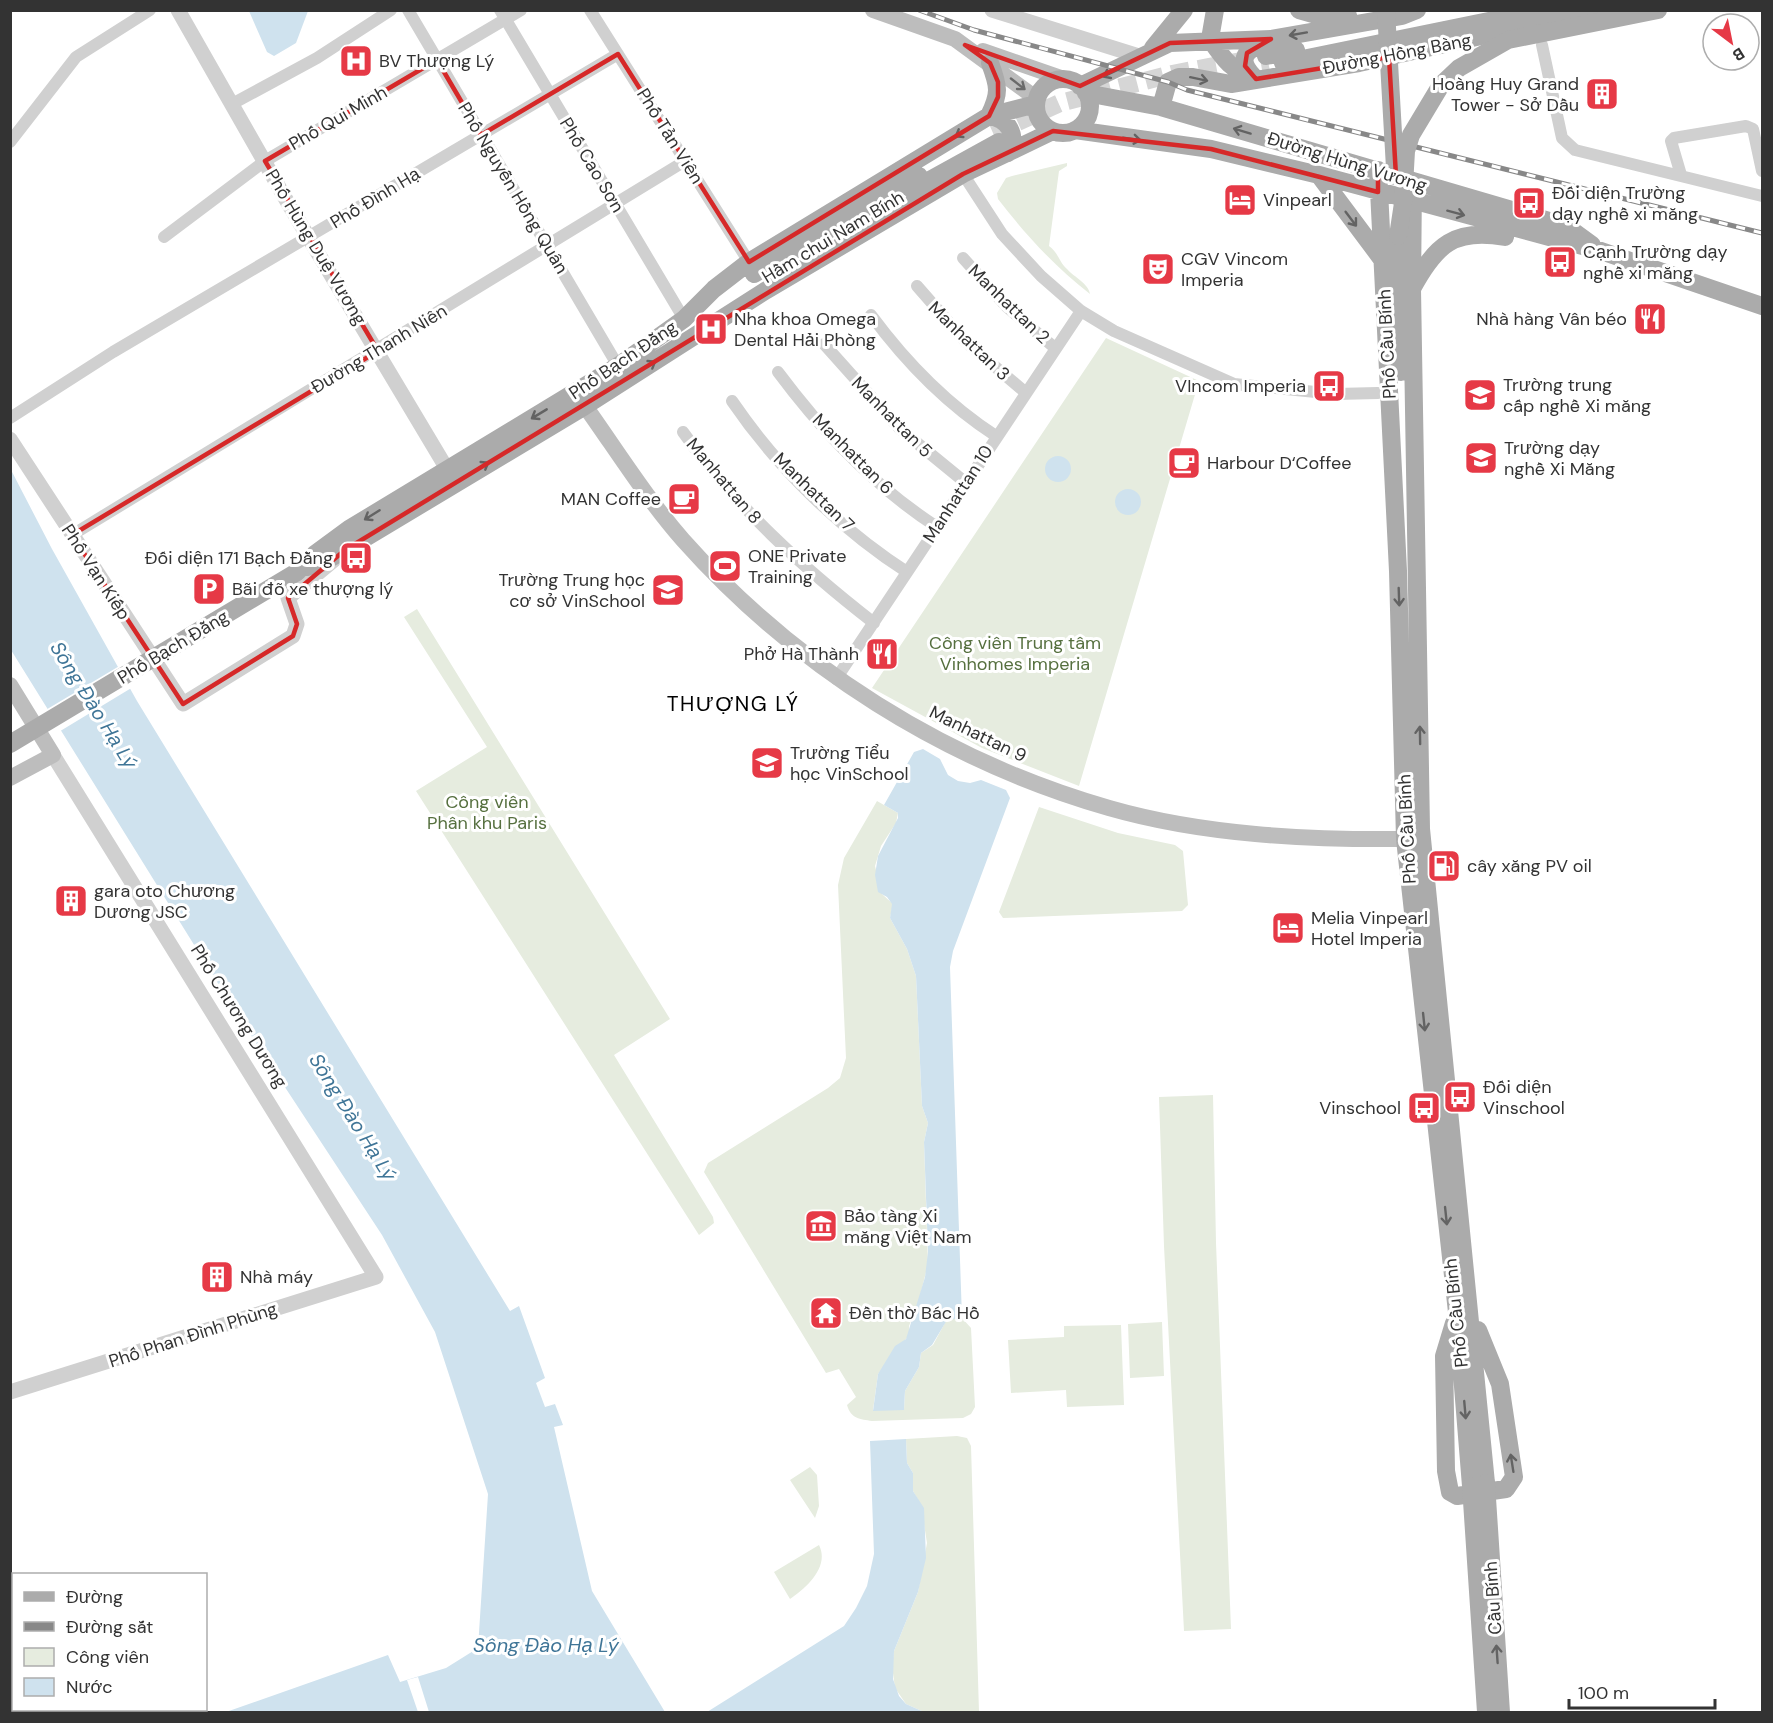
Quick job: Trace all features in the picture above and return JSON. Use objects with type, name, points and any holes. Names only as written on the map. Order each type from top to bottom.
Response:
[{"type":"main road","name":"Đường Hùng Vương","points":[[873,10],[1077,86],[1161,107],[1566,226],[1601,251]]},
{"type":"main road","points":[[1146,54],[1184,10]]},
{"type":"main road","points":[[1215,10],[1210,39],[1229,66],[1256,79]]},
{"type":"main road","points":[[1299,10],[1336,17],[1371,10]]},
{"type":"main road","points":[[1386,10],[1398,236],[1404,521],[1398,571]]},
{"type":"main road","name":"Đường Hồng Bàng","points":[[1077,86],[1170,43],[1210,39],[1269,54],[1417,10]]},
{"type":"main road","points":[[1269,54],[1489,10]]},
{"type":"main road","points":[[1256,79],[1245,66],[1247,52],[1253,47],[1269,54],[1544,10]]},
{"type":"main road","name":"Đường Hồng Bàng","points":[[1161,107],[1168,82],[1179,77],[1231,84],[1359,63],[1599,10]]},
{"type":"main road","points":[[1398,236],[1403,203],[1406,151],[1412,135],[1441,85],[1459,68],[1508,40],[1658,10]]},
{"type":"main road","name":"Đường Hùng Vương","points":[[965,45],[1036,102]]},
{"type":"main road","points":[[990,63],[998,82],[997,136]]},
{"type":"main road","points":[[1050,83],[1077,86],[1088,114],[1075,130],[1053,131],[1041,122],[1036,102],[1050,83]]},
{"type":"main road","name":"Phố Bạch Đằng","points":[[300,570],[315,554],[349,529],[585,406],[677,347],[963,174],[997,136],[1036,102]]},
{"type":"main road","name":"Đường Hùng Vương","points":[[1075,130],[1211,149],[1319,175],[1601,251],[1762,306]]},
{"type":"main road","name":"Phố Bạch Đằng","points":[[10,744],[300,570],[319,564],[345,550],[684,319],[714,289],[749,262],[997,136],[1053,131]]},
{"type":"main road","name":"Hầm chui Nam Bính","points":[[684,319],[718,295],[997,136]]},
{"type":"main road","name":"Hầm chui Nam Bính","points":[[677,347],[703,321],[751,286],[958,163],[997,136]]},
{"type":"main road","points":[[1325,154],[1319,175],[1384,262]]},
{"type":"main road","name":"Phố Cầu Bính","points":[[1378,170],[1398,571],[1405,839],[1429,995],[1464,1312],[1479,1484]]},
{"type":"main road","name":"Phố Cầu Bính","points":[[1413,182],[1412,289],[1420,829],[1429,995]]},
{"type":"main road","points":[[1412,289],[1432,255],[1464,236],[1481,233],[1517,239],[1547,237]]},
{"type":"main road","name":"Manhattan 9","points":[[585,406],[659,511],[712,571],[778,634],[836,679],[913,725],[975,758],[1109,808],[1201,826],[1284,836],[1405,839]]},
{"type":"main road","points":[[1404,521],[1416,562]]},
{"type":"main road","name":"Phố Chương Dương","points":[[10,685],[53,754]]},
{"type":"main road","points":[[10,778],[53,754]]},
{"type":"main road","points":[[1464,1312],[1500,1384],[1514,1477],[1506,1489],[1457,1496],[1450,1492],[1446,1471],[1444,1356],[1464,1312]]},
{"type":"main road","name":"Cầu Bính","points":[[1479,1484],[1486,1713]]},
{"type":"main road","name":"Cầu Bính","points":[[1479,1484],[1501,1713]]},
{"type":"street","points":[[10,142],[76,57],[150,10]]},
{"type":"street","name":"Phố Hùng Duệ Vương","points":[[178,10],[309,237],[452,475]]},
{"type":"street","points":[[232,104],[317,58],[391,10]]},
{"type":"street","name":"Phố Nguyễn Hồng Quân","points":[[408,10],[618,366]]},
{"type":"street","name":"Phố Qui Minh","points":[[164,237],[265,160],[437,60],[502,15],[521,10]]},
{"type":"street","name":"Phố Tản Viên","points":[[590,10],[749,262]]},
{"type":"street","points":[[992,10],[1146,54]]},
{"type":"street","name":"Phố Cao Sơn","points":[[502,15],[684,319]]},
{"type":"street","points":[[1542,45],[1562,138],[1566,144],[1575,150],[1762,196]]},
{"type":"street","name":"Phố Đình Hạ","points":[[10,418],[113,352],[618,54]]},
{"type":"street","points":[[1681,175],[1671,141],[1674,138],[1746,126],[1753,129],[1762,171]]},
{"type":"street","name":"Đường Thanh Niên","points":[[72,535],[378,351],[686,161]]},
{"type":"street","points":[[963,174],[1002,234],[1041,276],[1081,311],[1114,331],[1234,384],[1336,394],[1378,393]]},
{"type":"street","name":"Manhattan 2","points":[[963,258],[1007,307],[1055,348]]},
{"type":"street","name":"Manhattan 3","points":[[917,286],[966,342],[1025,392]]},
{"type":"street","name":"Manhattan 10","points":[[836,679],[1081,311]]},
{"type":"street","points":[[871,315],[929,382],[976,423],[996,436]]},
{"type":"street","name":"Manhattan 5","points":[[824,344],[900,429],[966,483]]},
{"type":"street","name":"Manhattan 6","points":[[778,372],[807,409],[855,460],[895,496],[937,527]]},
{"type":"street","name":"Manhattan 7","points":[[732,401],[800,482],[861,538],[907,572]]},
{"type":"street","name":"Manhattan 8","points":[[683,432],[707,464],[763,528],[800,564],[874,623]]},
{"type":"street","name":"Phố Vạn Kiếp","points":[[10,439],[183,704],[293,636],[297,624],[288,598],[345,550]]},
{"type":"street","name":"Phố Chương Dương","points":[[53,754],[376,1277]]},
{"type":"street","name":"Phố Phan Đình Phùng","points":[[10,1392],[376,1277]]},
{"type":"highlighted area","points":[[1271,39],[1247,53],[1245,66],[1256,79],[1389,57],[1396,176],[1378,170],[1378,192],[1211,149],[1053,131],[963,174],[345,550],[288,598],[297,624],[293,636],[183,704],[72,535],[378,351],[265,161],[437,60],[481,135],[618,54],[749,262],[989,116],[998,97],[998,82],[990,63],[965,45],[1080,86],[1170,43]]},
{"type":"green space","points":[[1067,163],[1067,166],[1059,171],[1049,246],[1064,266],[1087,287],[1090,294],[1041,250],[998,199],[997,193],[1006,178]]},
{"type":"green space","name":"Công viên Trung tâm Vinhomes Imperia","points":[[1106,338],[1199,381],[1079,786],[982,748],[872,688]]},
{"type":"green space","name":"Công viên Phân khu Paris","points":[[417,609],[670,1019],[614,1055],[713,1217],[714,1223],[699,1235],[416,791],[487,747],[404,617]]},
{"type":"green space","points":[[877,801],[898,813],[896,823],[881,846],[875,866],[882,894],[893,904],[890,918],[907,949],[916,976],[922,1106],[928,1123],[924,1142],[928,1264],[919,1300],[909,1326],[909,1335],[878,1374],[873,1410],[904,1410],[905,1391],[919,1367],[921,1353],[933,1345],[947,1319],[962,1318],[971,1328],[975,1407],[971,1414],[963,1418],[872,1421],[854,1416],[847,1405],[856,1397],[839,1369],[826,1373],[704,1172],[708,1163],[828,1088],[840,1078],[846,1058],[838,885],[844,858]]},
{"type":"green space","points":[[1039,807],[1118,833],[1175,845],[1183,851],[1188,905],[1182,911],[1003,918],[999,912]]},
{"type":"green space","points":[[1213,1095],[1216,1243],[1231,1629],[1184,1631],[1164,1246],[1159,1097]]},
{"type":"green space","points":[[1162,1322],[1164,1376],[1130,1378],[1128,1324]]},
{"type":"green space","points":[[1121,1325],[1124,1405],[1067,1407],[1066,1390],[1011,1393],[1008,1340],[1064,1337],[1064,1326]]},
{"type":"green space","points":[[957,1436],[967,1438],[971,1446],[979,1712],[924,1712],[906,1704],[895,1688],[892,1666],[894,1651],[918,1592],[927,1543],[921,1505],[913,1491],[913,1473],[907,1463],[906,1439]]},
{"type":"green space","points":[[810,1467],[817,1475],[819,1506],[815,1518],[790,1480]]},
{"type":"green space","points":[[819,1545],[822,1553],[819,1569],[809,1583],[790,1599],[774,1572]]},
{"type":"water","points":[[249,11],[308,11],[296,43],[274,56],[267,52]]},
{"type":"water","points":[[1058,456],[1067,460],[1071,469],[1067,478],[1058,482],[1049,478],[1045,469],[1049,460]]},
{"type":"water","name":"Sông Đào Hạ Lý","points":[[10,468],[52,549],[137,701],[510,1311],[519,1306],[545,1378],[536,1383],[545,1407],[555,1404],[563,1425],[554,1427],[592,1591],[665,1712],[226,1712],[388,1655],[400,1682],[446,1668],[478,1648],[488,1494],[435,1332],[382,1235],[237,1014],[11,650]]},
{"type":"water","points":[[1128,489],[1137,493],[1141,502],[1137,511],[1128,515],[1119,511],[1115,502],[1119,493]]},
{"type":"water","points":[[923,749],[940,759],[948,775],[958,781],[970,783],[981,780],[1006,790],[1010,798],[953,951],[950,967],[962,1318],[947,1320],[932,1345],[921,1353],[919,1367],[905,1391],[904,1410],[873,1411],[878,1374],[895,1346],[906,1339],[925,1277],[928,1252],[924,1142],[928,1123],[922,1106],[916,976],[907,949],[890,918],[892,904],[887,897],[878,892],[875,875],[878,856],[898,818],[898,813],[884,805],[914,752]]},
{"type":"water","points":[[906,1439],[907,1463],[913,1473],[913,1491],[924,1508],[926,1558],[918,1592],[894,1651],[893,1679],[899,1696],[906,1704],[924,1712],[707,1712],[844,1626],[867,1586],[874,1554],[870,1441]]},
{"type":"pier","points":[[121,665],[133,687],[57,733],[44,711]]},
{"type":"pier","points":[[418,1677],[429,1712],[418,1712],[407,1680]]},
{"type":"tunnel","points":[[993,133],[1060,103],[1172,74],[1241,61]]},
{"type":"tunnel","points":[[1235,72],[1269,66]]},
{"type":"railway","points":[[919,10],[974,30],[1168,82],[1187,90],[1762,233]]},
{"type":"place","name":"BV Thượng Lý","points":[[356,61]]},
{"type":"place","name":"Hoàng Huy Grand Tower - Sở Dầu","points":[[1602,94]]},
{"type":"place","name":"Vinpearl","points":[[1240,200]]},
{"type":"place","name":"Đối diện Trường dạy nghề xi măng","points":[[1529,203]]},
{"type":"place","name":"Cạnh Trường dạy nghề xi măng","points":[[1560,262]]},
{"type":"place","name":"CGV Vincom Imperia","points":[[1158,269]]},
{"type":"place","name":"Nhà hàng Vân béo","points":[[1650,319]]},
{"type":"place","name":"Nha khoa Omega Dental Hải Phòng","points":[[711,329]]},
{"type":"place","name":"VIncom Imperia","points":[[1329,386]]},
{"type":"place","name":"Trường trung cấp nghề Xi măng","points":[[1480,395]]},
{"type":"place","name":"Trường dạy nghề Xi Măng","points":[[1481,458]]},
{"type":"place","name":"Harbour D‘Coffee","points":[[1184,463]]},
{"type":"place","name":"MAN Coffee","points":[[684,499]]},
{"type":"place","name":"Đối diện 171 Bạch Đằng","points":[[356,558]]},
{"type":"place","name":"ONE Private Training","points":[[725,566]]},
{"type":"place","name":"Bãi đõ xe thượng lý","points":[[209,589]]},
{"type":"place","name":"Trường Trung học cơ sở VinSchool","points":[[668,590]]},
{"type":"place","name":"Phở Hà Thành","points":[[882,654]]},
{"type":"place","name":"Trường Tiểu học VinSchool","points":[[767,763]]},
{"type":"place","name":"cây xăng PV oil","points":[[1444,866]]},
{"type":"place","name":"gara oto Chương Dương JSC","points":[[71,901]]},
{"type":"place","name":"Melia Vinpearl Hotel Imperia","points":[[1288,928]]},
{"type":"place","name":"Đối diện Vinschool","points":[[1460,1097]]},
{"type":"place","name":"Vinschool","points":[[1424,1108]]},
{"type":"place","name":"Bảo tàng Xi măng Việt Nam","points":[[821,1226]]},
{"type":"place","name":"Nhà máy","points":[[217,1277]]},
{"type":"place","name":"Đền thờ Bác Hồ","points":[[826,1313]]},
{"type":"district","name":"THƯỢNG LÝ","points":[[733,704]]}]
